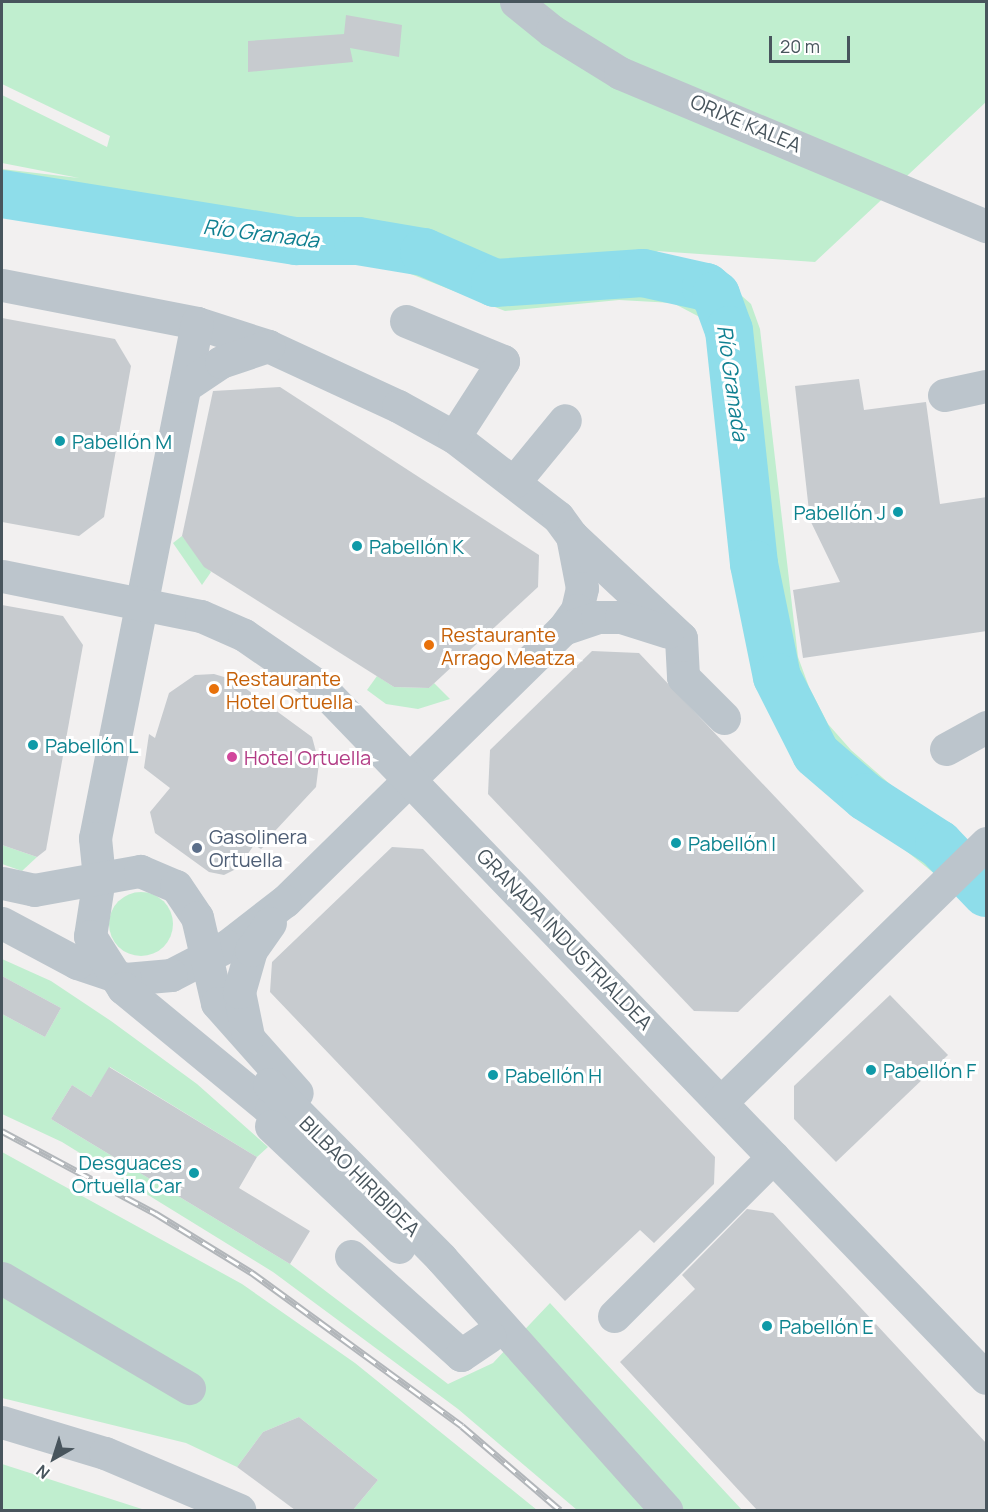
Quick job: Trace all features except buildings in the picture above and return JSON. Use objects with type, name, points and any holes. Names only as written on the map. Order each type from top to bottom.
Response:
[{"type":"street","name":"ORIXE KALEA","points":[[516,2],[552,31],[620,73],[987,226]]},
{"type":"street","points":[[2,285],[196,323],[268,346],[454,437],[558,517],[572,536],[681,638],[683,677],[724,718]]},
{"type":"street","points":[[406,321],[502,361],[454,437]]},
{"type":"street","points":[[196,323],[98,826],[99,878],[90,919],[116,967],[271,1110],[286,1139]]},
{"type":"street","points":[[185,386],[222,362],[268,346]]},
{"type":"street","points":[[944,395],[987,387]]},
{"type":"street","points":[[514,482],[565,420]]},
{"type":"street","points":[[252,1048],[239,1009],[242,975],[251,950],[285,901],[409,776],[563,629],[577,610],[582,588],[572,536]]},
{"type":"street","name":"GRANADA INDUSTRIALDEA","points":[[2,576],[201,616],[290,664],[343,707],[987,1378]]},
{"type":"street","points":[[563,629],[597,617],[621,617],[681,638]]},
{"type":"street","points":[[946,749],[987,727]]},
{"type":"street","points":[[34,890],[68,873],[98,826]]},
{"type":"street","points":[[721,1102],[985,844]]},
{"type":"street","points":[[2,883],[34,890],[140,871],[176,886],[197,917],[203,957],[217,1003],[252,1048],[417,1211],[441,1258]]},
{"type":"street","points":[[2,922],[77,963],[171,975],[203,957],[285,901]]},
{"type":"street","name":"BILBAO HIRIBIDEA","points":[[2,905],[116,967],[260,1076],[441,1258],[664,1510]]},
{"type":"street","name":"BILBAO HIRIBIDEA","points":[[2,940],[105,993],[286,1139],[664,1510]]},
{"type":"street","points":[[614,1316],[773,1157]]},
{"type":"street","points":[[351,1256],[461,1355],[489,1336]]},
{"type":"street","points":[[2,1278],[189,1388]]},
{"type":"street","points":[[2,1422],[105,1454],[239,1510]]},
{"type":"green space","points":[[2,2],[986,2],[986,102],[815,262],[656,251],[726,282],[751,304],[760,329],[798,657],[809,687],[828,724],[851,750],[986,868],[986,915],[809,773],[761,693],[744,613],[720,351],[711,323],[673,303],[619,300],[505,311],[398,269],[2,206],[2,169],[79,178],[2,163],[2,95],[107,147],[110,136],[2,84]]},
{"type":"green space","points":[[182,536],[211,572],[202,585],[173,543]]},
{"type":"green space","points":[[377,676],[394,687],[429,688],[434,683],[450,699],[418,709],[386,704],[367,690]]},
{"type":"green space","points":[[2,845],[37,857],[22,871],[2,864]]},
{"type":"green space","points":[[135,892],[147,892],[164,901],[171,912],[173,924],[171,936],[164,947],[147,956],[135,956],[123,951],[114,942],[109,930],[109,918],[114,906],[123,897]]},
{"type":"green space","points":[[2,959],[51,981],[111,1021],[197,1084],[268,1147],[257,1157],[110,1067],[91,1097],[72,1085],[51,1119],[290,1264],[448,1384],[493,1363],[550,1303],[742,1510],[577,1510],[458,1409],[273,1272],[62,1142],[2,1114],[2,1014],[45,1037],[61,1008],[2,976]]},
{"type":"green space","points":[[2,1152],[242,1284],[355,1363],[537,1510],[353,1510],[378,1480],[299,1417],[263,1432],[237,1467],[186,1443],[2,1398]]},
{"type":"green space","points":[[2,1464],[145,1510],[2,1510]]},
{"type":"waterway","name":"Río Granada","points":[[2,194],[296,241],[358,241],[424,252],[495,283],[643,273],[706,287],[716,295],[729,330],[754,564],[777,677],[816,754],[866,797],[939,844],[986,893]]},
{"type":"railway","points":[[2,1131],[155,1213],[251,1272],[462,1426],[560,1510]]},
{"type":"place","name":"Pabellón M","points":[[60,441]]},
{"type":"place","name":"Pabellón J","points":[[898,512]]},
{"type":"place","name":"Pabellón K","points":[[357,546]]},
{"type":"place","name":"Restaurante Arrago Meatza","points":[[429,645]]},
{"type":"place","name":"Restaurante Hotel Ortuella","points":[[214,689]]},
{"type":"place","name":"Pabellón L","points":[[33,745]]},
{"type":"place","name":"Hotel Ortuella","points":[[232,757]]},
{"type":"place","name":"Pabellón I","points":[[676,843]]},
{"type":"place","name":"Gasolinera Ortuella","points":[[197,848]]},
{"type":"place","name":"Pabellón F","points":[[871,1070]]},
{"type":"place","name":"Pabellón H","points":[[493,1075]]},
{"type":"place","name":"Desguaces Ortuella Car","points":[[194,1173]]},
{"type":"place","name":"Pabellón E","points":[[767,1326]]}]
